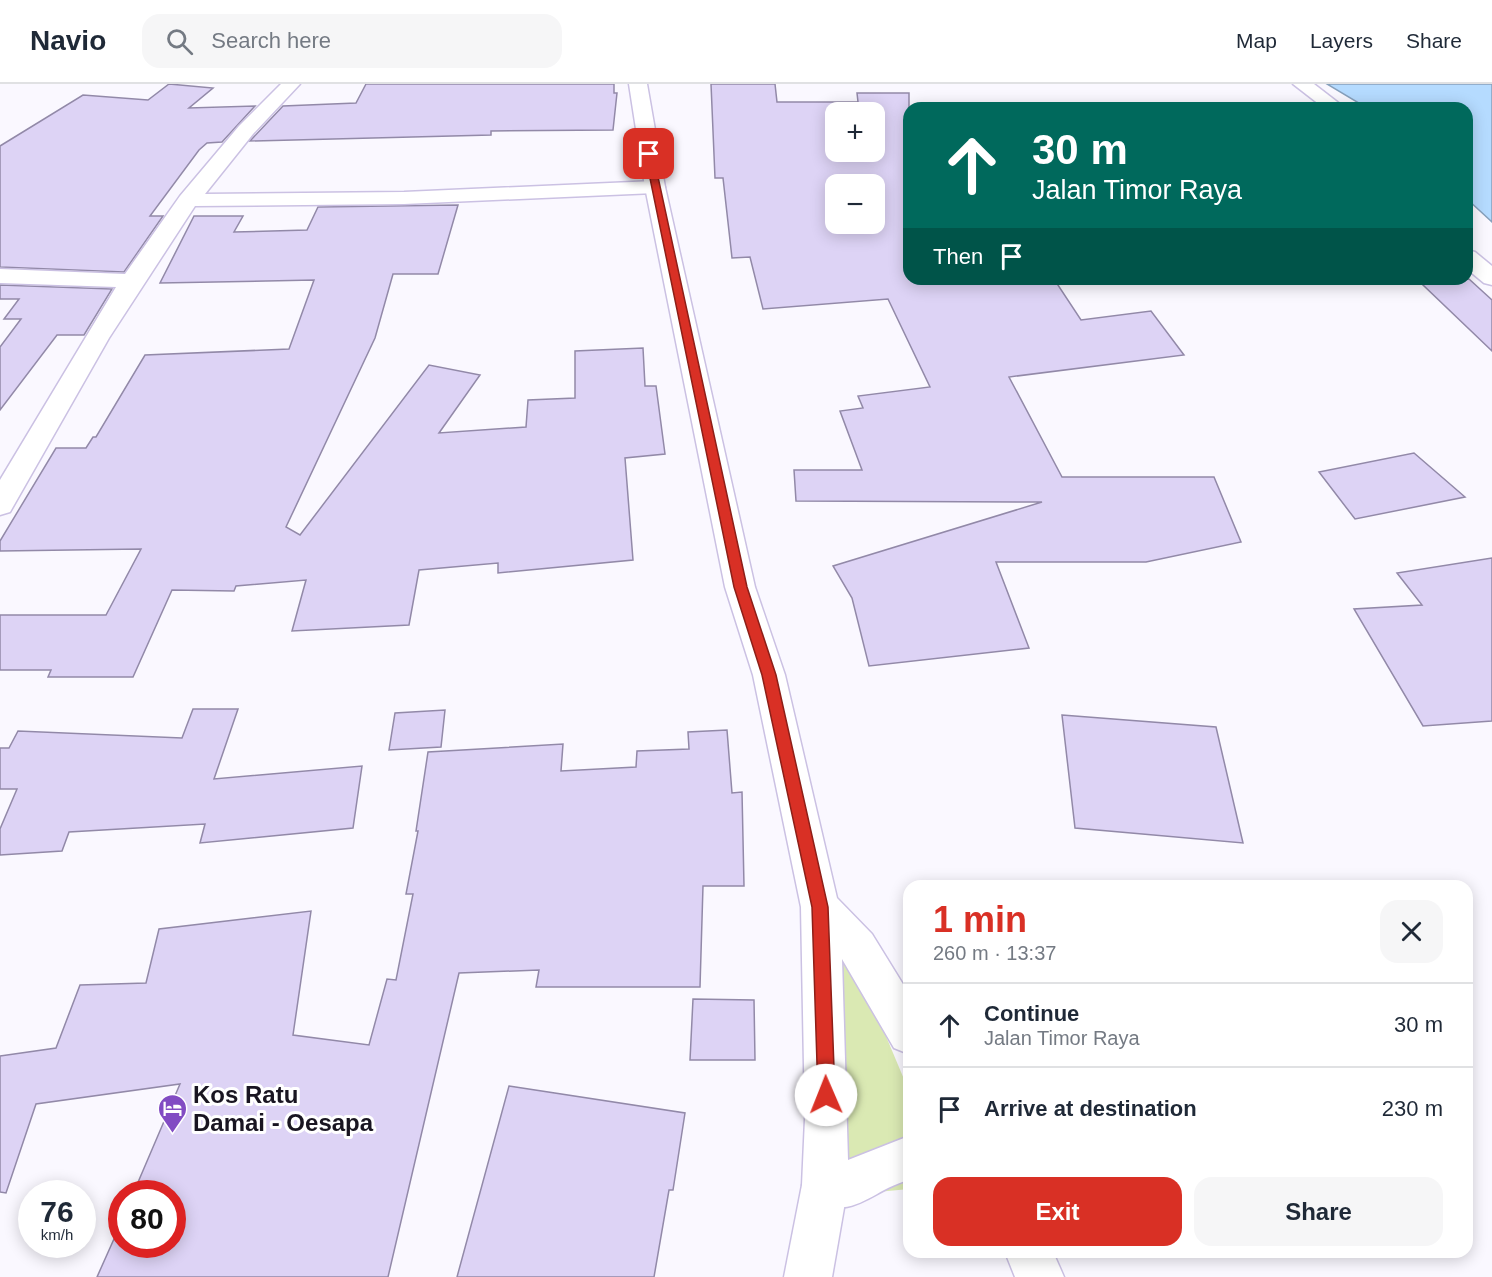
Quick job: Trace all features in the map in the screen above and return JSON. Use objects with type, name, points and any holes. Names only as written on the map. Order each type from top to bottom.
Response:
[{"type":"main road","points":[[0,505],[98,335],[165,228],[187,200],[291,84]]},
{"type":"main road","points":[[638,84],[655,186],[740,587],[769,675],[820,907],[827,1107],[825,1185],[808,1277]]},
{"type":"main road","points":[[1302,84],[1328,102]]},
{"type":"main road","points":[[187,200],[404,198],[655,186]]},
{"type":"main road","points":[[1473,261],[1492,278]]},
{"type":"main road","points":[[0,276],[133,280]]},
{"type":"main road","points":[[820,907],[858,948],[903,1024]]},
{"type":"main road","points":[[825,1185],[858,1182],[903,1159]]},
{"type":"main road","points":[[1031,1258],[1040,1277]]},
{"type":"green space","points":[[835,915],[903,1077],[903,1190],[846,1195]]},
{"type":"water","points":[[1327,84],[1492,84],[1492,222],[1473,205],[1473,102],[1357,102]]},
{"type":"building","points":[[169,84],[213,88],[189,108],[255,106],[222,142],[207,143],[199,150],[150,216],[163,216],[124,272],[0,267],[0,146],[83,95],[148,100]]},
{"type":"building","points":[[366,84],[614,84],[614,93],[617,93],[613,130],[491,131],[491,135],[250,141],[283,106],[356,103]]},
{"type":"building","points":[[711,84],[775,84],[777,102],[825,102],[825,162],[885,162],[885,102],[858,102],[857,93],[909,93],[909,102],[903,102],[903,285],[1058,285],[1081,320],[1151,311],[1184,355],[1009,377],[1062,477],[1214,477],[1241,542],[1146,562],[996,562],[1029,648],[869,666],[852,598],[833,566],[1042,502],[796,501],[794,470],[862,470],[840,411],[863,408],[858,396],[930,387],[888,299],[763,309],[750,257],[732,258],[723,178],[715,178]]},
{"type":"building","points":[[458,205],[438,274],[393,274],[375,338],[286,527],[300,535],[429,365],[480,375],[439,433],[526,427],[528,400],[575,398],[575,351],[643,348],[645,386],[656,386],[665,454],[625,458],[633,560],[498,573],[498,563],[419,570],[409,625],[292,631],[306,580],[236,586],[234,591],[172,590],[133,677],[48,677],[51,670],[0,670],[0,615],[106,615],[141,549],[0,551],[0,541],[56,448],[86,448],[93,437],[96,437],[145,355],[289,349],[314,280],[160,283],[194,216],[243,216],[234,232],[307,230],[318,207]]},
{"type":"building","points":[[1473,283],[1492,300],[1492,351],[1423,285],[1473,285]]},
{"type":"building","points":[[0,285],[112,289],[84,335],[57,335],[0,410],[0,347],[21,319],[4,319],[19,299],[0,299]]},
{"type":"building","points":[[1414,453],[1465,497],[1355,519],[1319,472]]},
{"type":"building","points":[[1492,558],[1492,721],[1423,726],[1354,609],[1422,605],[1397,573]]},
{"type":"building","points":[[193,709],[238,709],[214,779],[362,766],[353,828],[200,843],[205,824],[69,832],[62,851],[0,855],[0,829],[17,789],[0,789],[0,748],[9,748],[18,731],[182,738]]},
{"type":"building","points":[[445,710],[441,747],[389,750],[395,713]]},
{"type":"building","points":[[1062,715],[1216,727],[1243,843],[1075,828]]},
{"type":"building","points":[[727,730],[732,793],[742,792],[744,886],[703,886],[700,987],[536,987],[539,970],[459,973],[388,1277],[97,1277],[108,1252],[108,1258],[186,1258],[186,1180],[139,1180],[180,1084],[36,1104],[6,1193],[0,1192],[0,1056],[56,1048],[80,985],[146,983],[159,929],[311,911],[293,1035],[369,1045],[387,979],[396,980],[413,894],[406,894],[418,831],[416,831],[428,752],[563,744],[561,771],[636,767],[637,751],[689,749],[688,732]]},
{"type":"building","points":[[693,999],[754,1000],[755,1060],[690,1060]]},
{"type":"building","points":[[509,1086],[685,1113],[673,1190],[669,1190],[654,1277],[457,1277]]},
{"type":"place","name":"Kos Ratu Damai - Oesapa","points":[[172,1134]]},
{"type":"route","points":[[649,154],[740,587],[769,675],[820,907],[826,1095]]}]
